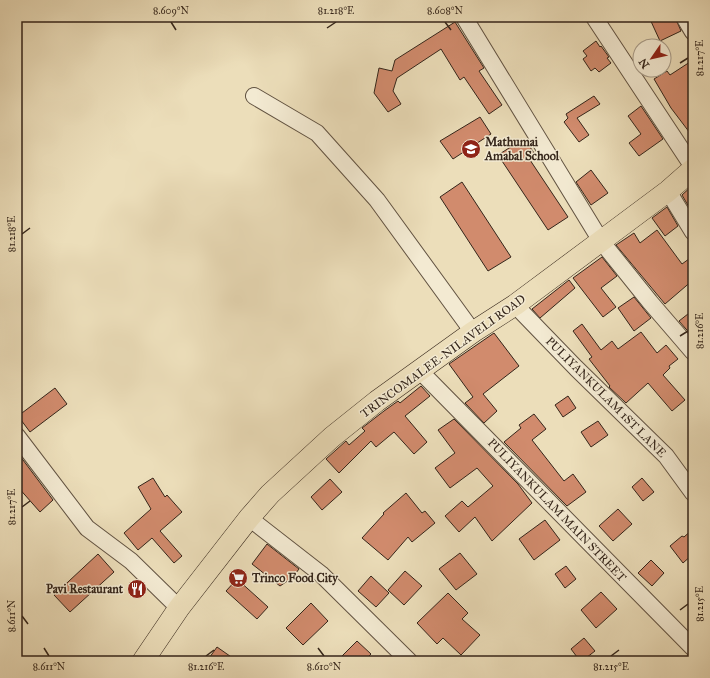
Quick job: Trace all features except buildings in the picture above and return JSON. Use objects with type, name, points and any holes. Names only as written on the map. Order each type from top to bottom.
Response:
[{"type":"main road","name":"TRINCOMALEE-NILAVELI ROAD","points":[[143,661],[179,608],[249,518],[270,494],[332,437],[377,401],[473,332],[515,305],[601,241],[668,191],[693,168]]},
{"type":"street","points":[[464,17],[601,241],[693,352]]},
{"type":"street","points":[[594,17],[693,168]]},
{"type":"street","points":[[684,17],[693,32]]},
{"type":"street","points":[[254,96],[317,133],[377,200],[473,332]]},
{"type":"street","points":[[668,191],[693,232]]},
{"type":"street","name":"PULIYANKULAM 1ST LANE","points":[[515,305],[576,368],[666,456],[693,493]]},
{"type":"street","name":"PULIYANKULAM MAIN STREET","points":[[420,371],[693,648]]},
{"type":"street","points":[[17,436],[87,528],[131,561],[179,608]]},
{"type":"street","points":[[249,518],[321,574],[409,661]]},
{"type":"place","name":"Mathumai Amabal School","points":[[471,149]]},
{"type":"place","name":"Trinco Food City","points":[[238,578]]},
{"type":"place","name":"Pavi Restaurant","points":[[137,589]]}]
